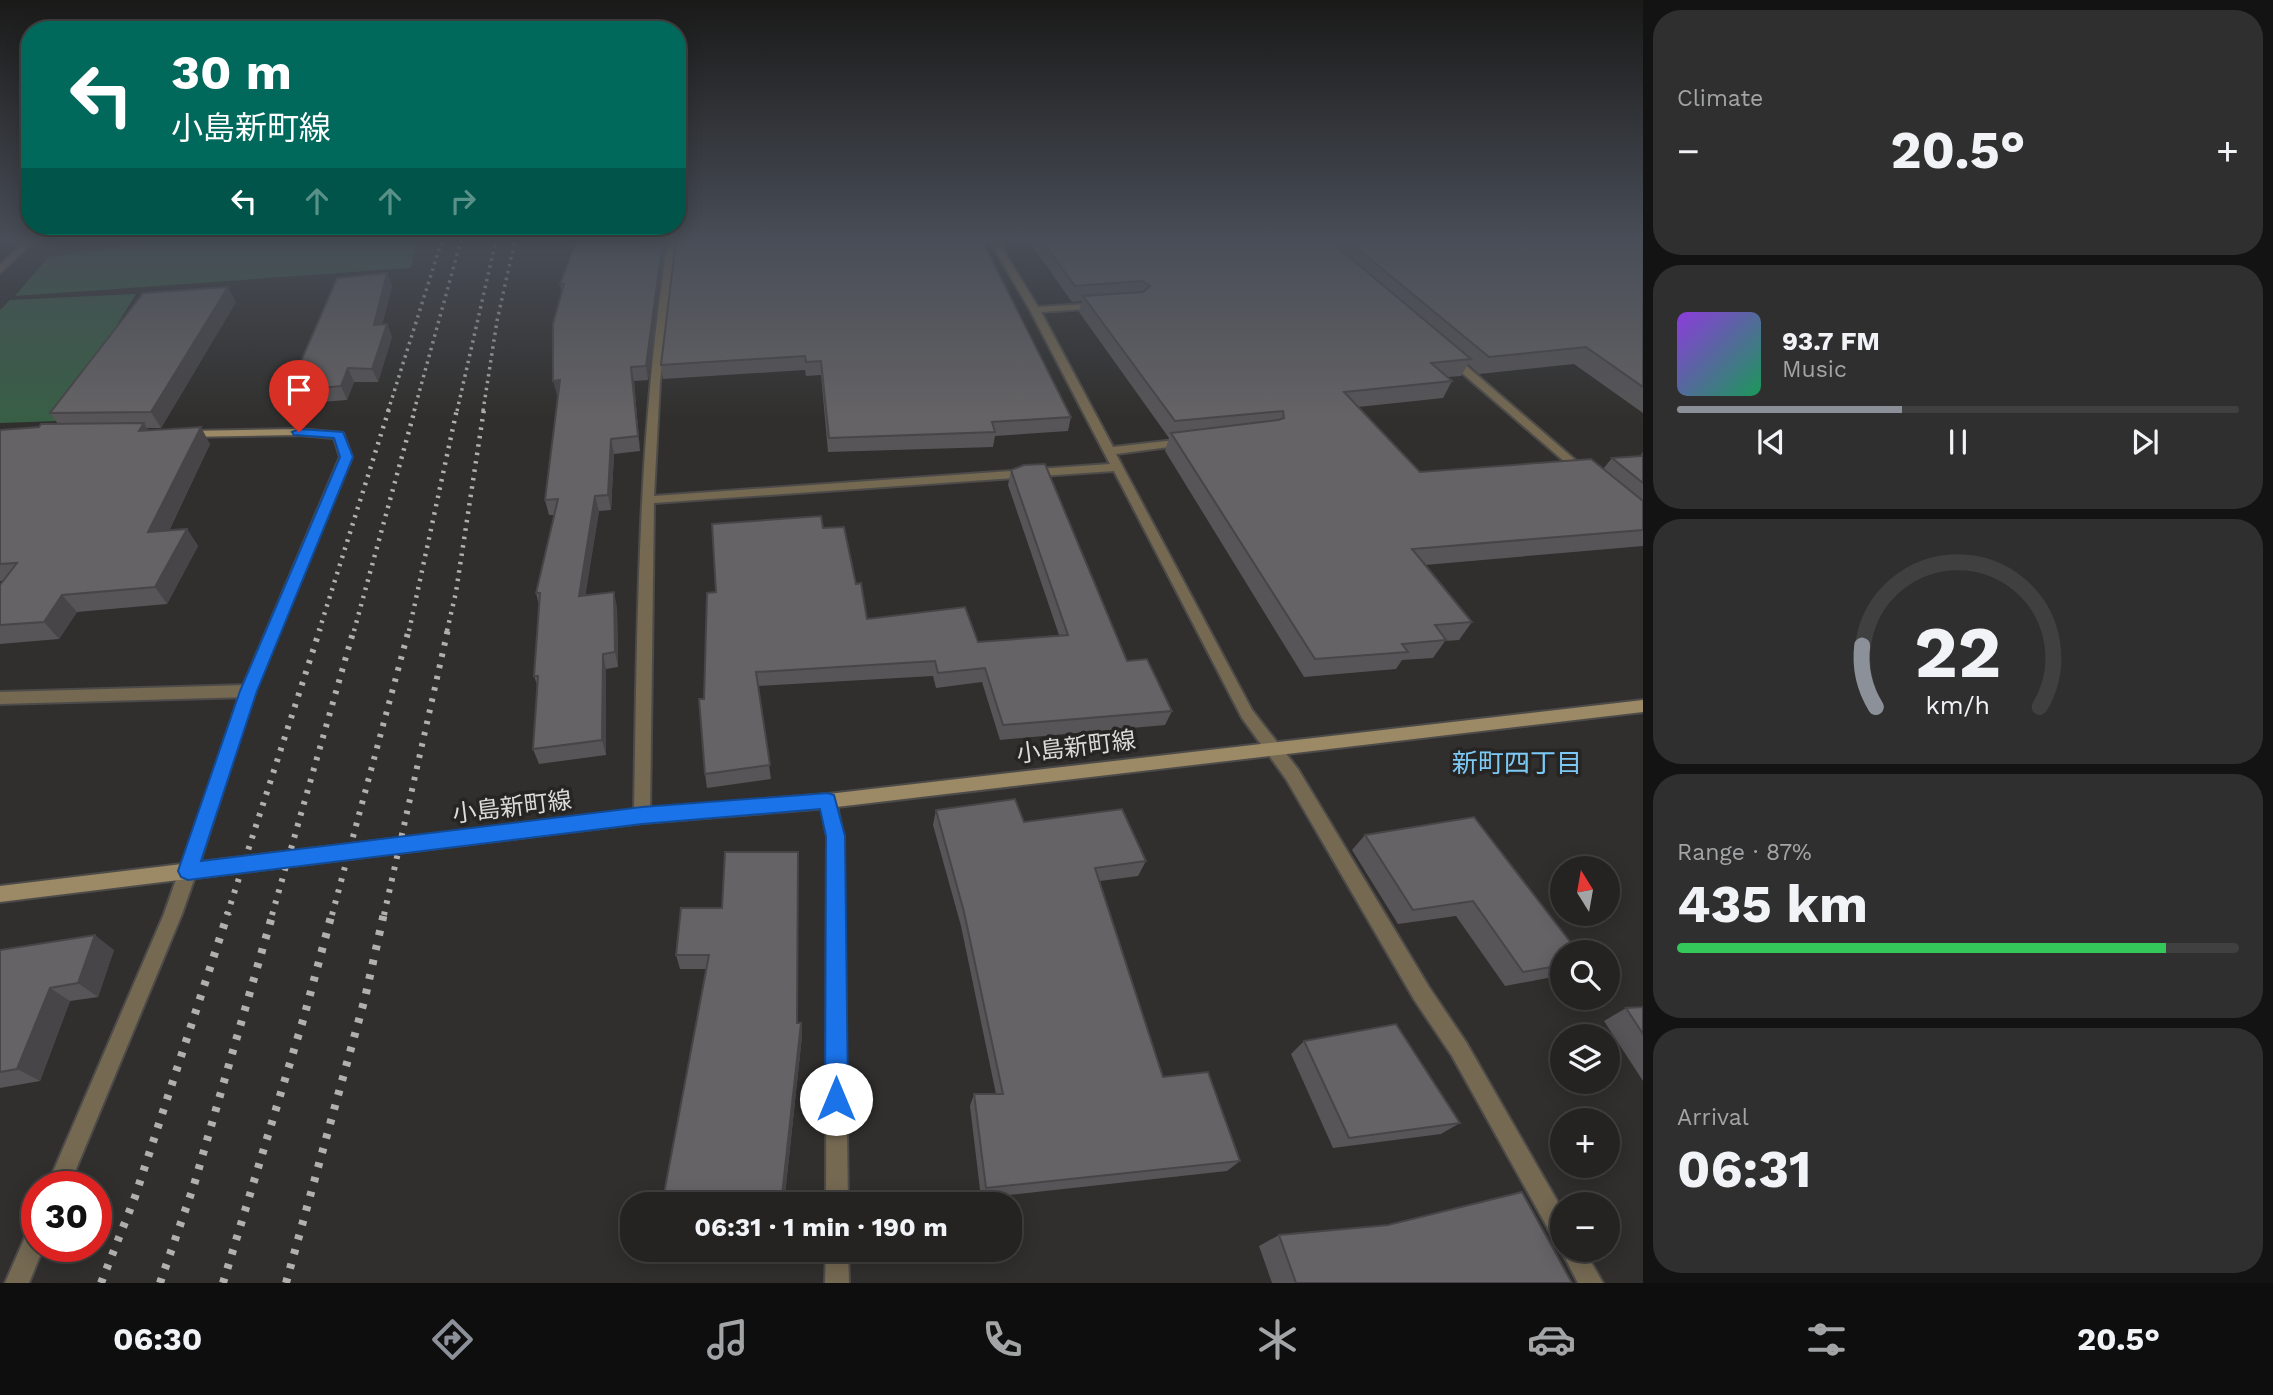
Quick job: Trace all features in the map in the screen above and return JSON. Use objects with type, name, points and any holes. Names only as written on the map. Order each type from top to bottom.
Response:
[{"type":"main road","points":[[174,434],[299,432],[339,435],[346,457],[248,691],[188,871]]},
{"type":"main road","name":"小島新町線","points":[[0,894],[642,816],[828,801],[1643,706]]},
{"type":"street","points":[[642,816],[647,500],[664,300]]},
{"type":"street","points":[[1029,300],[1247,714],[1292,774],[1422,994],[1459,1049],[1550,1210]]},
{"type":"street","points":[[1035,310],[1112,304]]},
{"type":"street","points":[[1437,346],[1591,480]]},
{"type":"street","points":[[1109,450],[1203,440]]},
{"type":"street","points":[[647,500],[1117,467]]},
{"type":"street","points":[[0,698],[248,691]]},
{"type":"street","points":[[828,801],[835,836],[837,1192]]},
{"type":"street","points":[[64,1171],[173,914],[188,871]]},
{"type":"street","points":[[17,1283],[26,1262]]},
{"type":"street","points":[[837,1262],[837,1283]]},
{"type":"street","points":[[1579,1262],[1591,1283]]},
{"type":"green space","points":[[10,300],[132,300],[58,421],[0,423],[0,310]]},
{"type":"building","points":[[138,300],[220,300],[151,412],[50,413]]},
{"type":"building","points":[[328,300],[380,300],[374,325],[387,324],[372,369],[348,368],[341,386],[288,391]]},
{"type":"building","points":[[560,300],[655,300],[646,366],[631,367],[638,436],[611,439],[608,495],[595,496],[579,596],[614,592],[615,652],[603,654],[602,740],[533,749],[538,676],[534,676],[540,593],[536,593],[558,499],[545,500],[560,380],[553,381],[553,324]]},
{"type":"building","points":[[669,300],[1012,300],[1071,417],[992,422],[995,432],[829,438],[821,361],[806,362],[805,356],[661,365]]},
{"type":"building","points":[[1086,300],[1400,300],[1471,359],[1431,363],[1452,381],[1344,392],[1420,472],[1591,459],[1643,501],[1643,530],[1412,549],[1472,622],[1435,625],[1446,640],[1402,644],[1408,652],[1315,659],[1171,433],[1278,420],[1284,418],[1283,411],[1175,421]]},
{"type":"building","points":[[1420,300],[1643,300],[1643,387],[1586,347],[1489,357]]},
{"type":"building","points":[[144,423],[139,431],[201,427],[148,532],[187,529],[155,587],[62,595],[44,622],[0,625],[0,585],[17,563],[0,564],[0,430],[39,427],[41,424]]},
{"type":"building","points":[[1643,453],[1643,483],[1612,458],[1641,456]]},
{"type":"building","points":[[1045,464],[1127,661],[1147,659],[1172,711],[1003,725],[985,668],[938,673],[935,661],[756,672],[770,765],[705,774],[699,699],[704,699],[707,593],[716,592],[712,524],[821,516],[823,528],[844,527],[856,584],[861,583],[867,619],[965,607],[978,642],[1068,635],[1011,470],[1024,465]]},
{"type":"building","points":[[1015,799],[1024,822],[1122,809],[1146,861],[1095,868],[1163,1077],[1208,1072],[1240,1161],[986,1188],[974,1094],[1003,1094],[964,912],[936,810]]},
{"type":"building","points":[[1474,817],[1550,916],[1550,926],[1558,926],[1569,940],[1550,940],[1550,967],[1523,972],[1473,901],[1413,910],[1365,835]]},
{"type":"building","points":[[725,852],[798,852],[797,1023],[801,1023],[782,1192],[664,1192],[709,955],[676,955],[681,908],[722,908]]},
{"type":"building","points":[[95,935],[78,983],[50,988],[17,1069],[0,1072],[0,950]]},
{"type":"building","points":[[1643,1007],[1643,1034],[1626,1008]]},
{"type":"building","points":[[1396,1024],[1460,1123],[1349,1138],[1304,1041]]},
{"type":"building","points":[[1522,1192],[1550,1243],[1550,1262],[1560,1262],[1572,1283],[1296,1283],[1279,1235],[1388,1225]]},
{"type":"railway","points":[[388,411],[423,300]]},
{"type":"railway","points":[[414,411],[445,300]]},
{"type":"railway","points":[[457,411],[482,300]]},
{"type":"railway","points":[[483,411],[502,300]]},
{"type":"railway","points":[[319,631],[389,409]]},
{"type":"railway","points":[[354,631],[415,409]]},
{"type":"railway","points":[[409,631],[457,409]]},
{"type":"railway","points":[[447,631],[456,592],[484,409]]},
{"type":"railway","points":[[227,915],[320,629]]},
{"type":"railway","points":[[272,915],[354,629]]},
{"type":"railway","points":[[332,915],[409,629]]},
{"type":"railway","points":[[384,915],[448,629]]},
{"type":"railway","points":[[101,1283],[135,1197],[228,913]]},
{"type":"railway","points":[[160,1283],[194,1185],[273,913]]},
{"type":"railway","points":[[223,1283],[304,1017],[332,913]]},
{"type":"railway","points":[[286,1283],[365,998],[384,913]]},
{"type":"district","name":"新町四丁目","points":[[1517,763]]},
{"type":"route","points":[[299,432],[339,435],[346,457],[248,691],[188,871],[723,807],[828,801],[835,836],[836,1099]]}]
